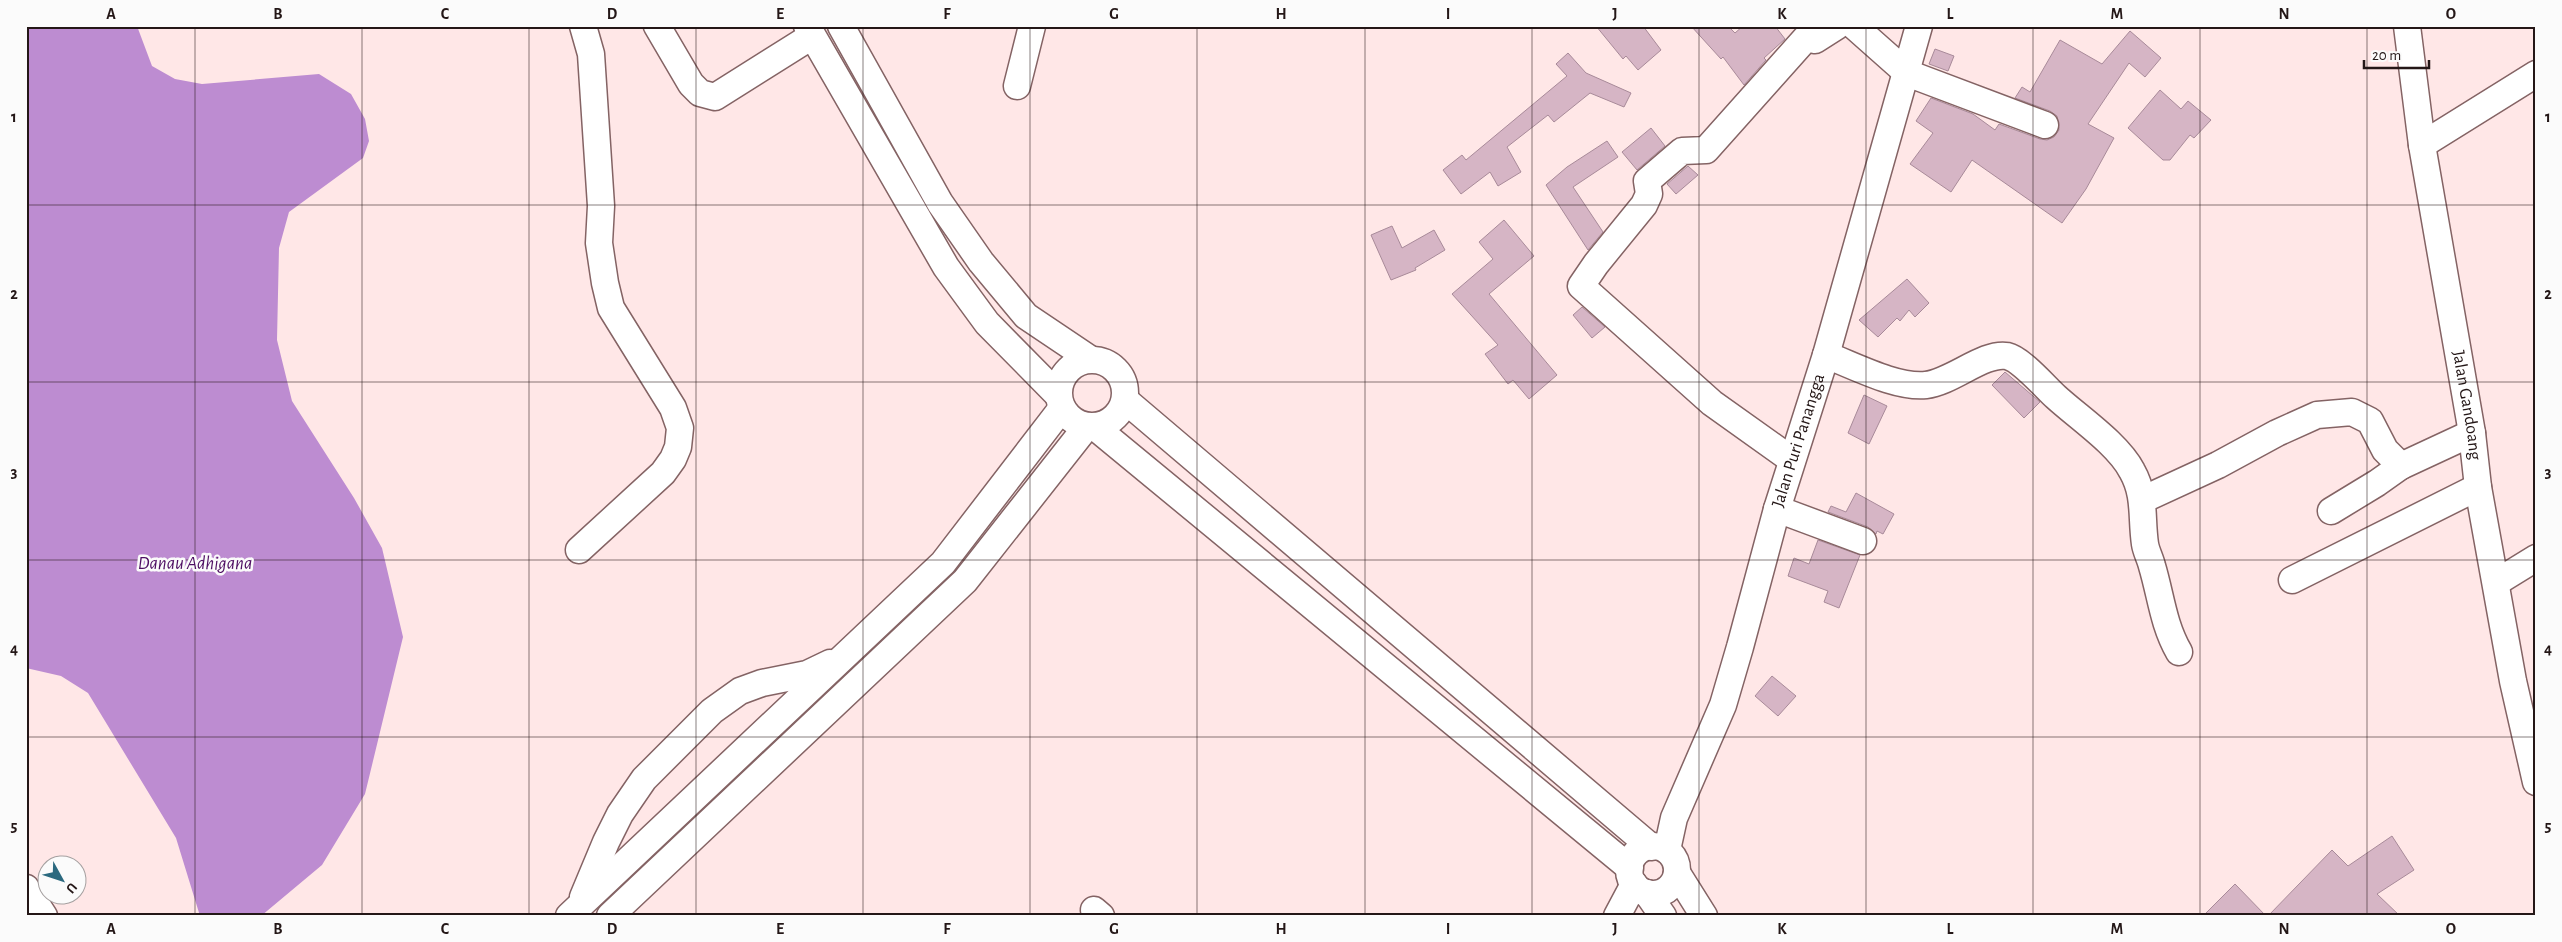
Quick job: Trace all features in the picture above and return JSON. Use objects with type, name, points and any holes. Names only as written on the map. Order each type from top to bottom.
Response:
[{"type":"street","points":[[579,550],[663,473],[673,459],[678,447],[680,428],[673,408],[611,308],[599,243],[601,206],[592,54],[583,26]]},
{"type":"street","points":[[657,26],[691,84],[700,94],[715,97],[809,31],[946,267],[987,323],[1060,401],[1069,418],[1091,426],[1637,882],[1663,916]]},
{"type":"street","points":[[840,26],[940,203],[981,262],[1026,316],[1090,360]]},
{"type":"street","points":[[1017,86],[1032,26]]},
{"type":"street","points":[[1792,460],[1712,403],[1581,286],[1596,264],[1644,206],[1649,194],[1647,181],[1682,151],[1706,150],[1806,38],[1816,40],[1837,26]]},
{"type":"street","points":[[1854,26],[1907,73],[2045,125]]},
{"type":"street","name":"Jalan Puri Panangga","points":[[1665,857],[1674,818],[1723,705],[1777,509],[1826,356],[1919,26]]},
{"type":"street","name":"Jalan Gandoang","points":[[2407,26],[2422,145],[2472,433],[2478,488],[2497,582],[2513,681],[2536,782]]},
{"type":"street","points":[[2422,145],[2536,74]]},
{"type":"street","points":[[1826,356],[1905,385],[1927,385],[1954,377],[1979,363],[2001,355],[2011,357],[2114,449],[2131,468],[2142,490],[2145,545],[2169,634],[2179,652]]},
{"type":"street","points":[[574,911],[944,563],[1060,401],[1060,381],[1068,370],[1079,362],[1090,360],[1101,361],[1119,373],[1125,386],[1125,400],[1119,413],[1108,422],[1091,426],[965,581],[610,916]]},
{"type":"street","points":[[1125,400],[1665,857],[1704,916]]},
{"type":"street","points":[[2142,500],[2317,415],[2352,412],[2370,421],[2385,450],[2400,466]]},
{"type":"street","points":[[2330,511],[2377,483],[2400,466],[2472,433]]},
{"type":"street","points":[[2292,580],[2478,488]]},
{"type":"street","points":[[1777,509],[1863,541]]},
{"type":"street","points":[[2497,582],[2536,558]]},
{"type":"street","points":[[847,654],[867,675]]},
{"type":"street","points":[[574,911],[620,814],[644,778],[712,711],[740,691],[762,683],[807,674],[847,654]]},
{"type":"street","points":[[1616,916],[1637,882],[1636,854],[1665,857]]},
{"type":"street","points":[[1637,882],[1663,892],[1674,881],[1665,857]]},
{"type":"street","points":[[26,888],[44,916]]},
{"type":"water","name":"Danau Adhigana","points":[[26,26],[137,26],[152,66],[175,79],[202,84],[319,74],[351,94],[365,119],[369,141],[363,158],[289,212],[279,248],[277,340],[292,401],[354,498],[382,548],[403,637],[365,794],[322,865],[261,916],[200,916],[176,838],[88,693],[61,676],[26,668]]},
{"type":"building","points":[[1596,26],[1643,26],[1661,50],[1638,70],[1626,56],[1623,59]]},
{"type":"building","points":[[1691,26],[1728,26],[1735,33],[1743,26],[1775,26],[1785,39],[1764,58],[1766,60],[1744,85],[1723,57],[1721,59]]},
{"type":"building","points":[[2130,31],[2161,58],[2145,77],[2129,63],[2088,124],[2114,138],[2086,189],[2062,223],[1972,160],[1951,192],[1910,164],[1933,133],[1916,121],[1931,98],[1973,114],[1995,130],[1999,124],[2040,139],[2047,140],[2054,137],[2059,130],[2057,116],[2050,111],[2015,98],[2022,87],[2030,92],[2060,40],[2102,64]]},
{"type":"building","points":[[1935,49],[1954,56],[1948,71],[1929,64]]},
{"type":"building","points":[[1568,53],[1586,73],[1631,93],[1624,107],[1590,93],[1554,122],[1548,115],[1507,147],[1521,172],[1498,186],[1490,172],[1461,194],[1443,170],[1462,155],[1466,160],[1567,76],[1556,64]]},
{"type":"building","points":[[2160,90],[2181,109],[2188,101],[2211,120],[2194,138],[2190,135],[2170,160],[2163,160],[2128,128]]},
{"type":"building","points":[[1651,128],[1665,146],[1637,170],[1622,152]]},
{"type":"building","points":[[1607,141],[1618,157],[1573,187],[1603,232],[1588,250],[1546,185],[1567,167]]},
{"type":"building","points":[[1688,166],[1698,175],[1676,194],[1667,184]]},
{"type":"building","points":[[1504,220],[1534,256],[1489,294],[1557,375],[1529,399],[1513,380],[1508,384],[1485,354],[1498,345],[1452,294],[1493,259],[1479,242]]},
{"type":"building","points":[[1392,226],[1402,248],[1434,230],[1445,250],[1415,268],[1416,270],[1391,280],[1371,235]]},
{"type":"building","points":[[1907,279],[1929,303],[1915,317],[1909,310],[1900,321],[1897,318],[1878,337],[1859,320]]},
{"type":"building","points":[[1582,307],[1605,327],[1592,338],[1573,315]]},
{"type":"building","points":[[2005,372],[2040,402],[2024,418],[1992,385]]},
{"type":"building","points":[[1864,395],[1887,406],[1869,444],[1848,433]]},
{"type":"building","points":[[1856,493],[1894,514],[1883,534],[1877,531],[1876,534],[1868,527],[1828,512],[1831,506],[1846,512]]},
{"type":"building","points":[[1818,540],[1860,555],[1839,608],[1824,602],[1828,591],[1788,576],[1794,558],[1809,564]]},
{"type":"building","points":[[1772,676],[1796,696],[1778,716],[1755,696]]},
{"type":"building","points":[[2392,836],[2414,870],[2377,894],[2400,916],[2268,916],[2332,850],[2348,866]]},
{"type":"building","points":[[2235,884],[2266,916],[2203,916]]}]
